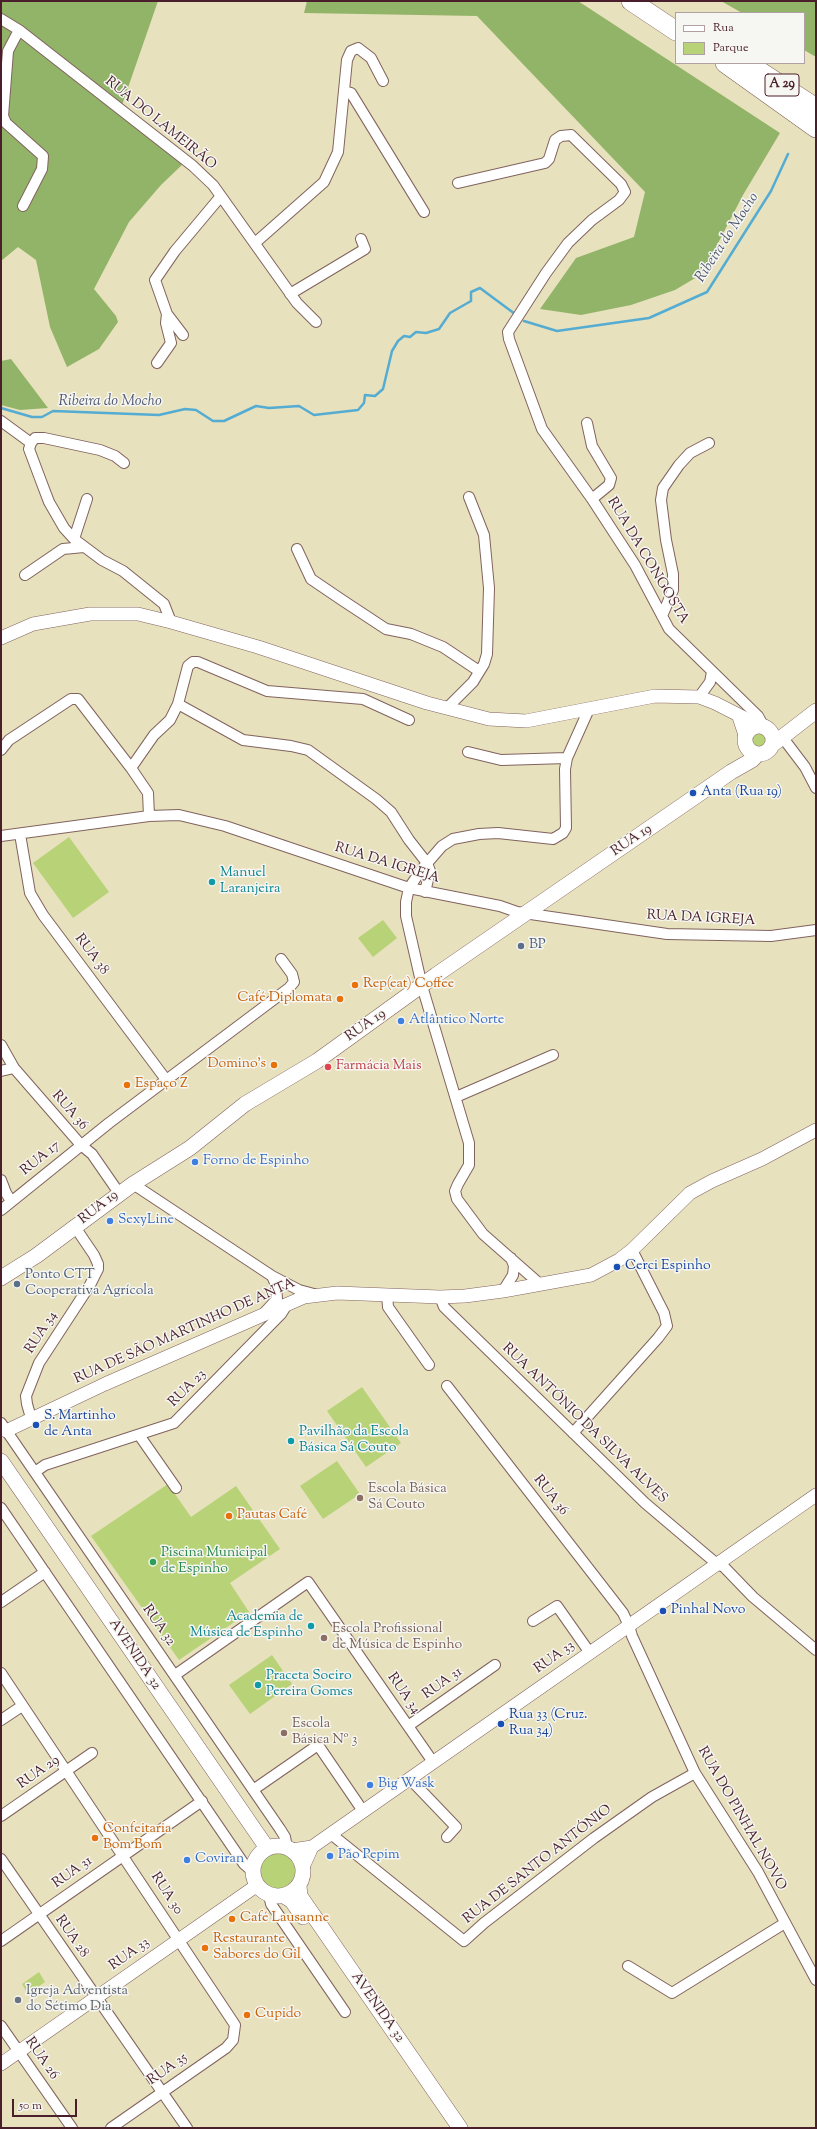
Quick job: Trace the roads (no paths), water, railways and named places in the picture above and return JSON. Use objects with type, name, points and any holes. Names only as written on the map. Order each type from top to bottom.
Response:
[{"type":"highway","points":[[631,1],[675,29]]},
{"type":"highway","points":[[652,1],[675,16]]},
{"type":"highway","name":"A 29","points":[[726,64],[816,128]]},
{"type":"highway","name":"A 29","points":[[750,64],[816,108]]},
{"type":"main road","points":[[795,726],[751,728],[750,746],[766,752],[795,726],[816,711]]},
{"type":"main road","points":[[764,727],[778,742]]},
{"type":"main road","name":"RUA 19","points":[[1,1278],[36,1256],[119,1193],[190,1148],[245,1104],[317,1060],[526,913],[731,772],[752,760],[750,746]]},
{"type":"main road","name":"AVENIDA 32","points":[[1,1461],[263,1851]]},
{"type":"main road","name":"AVENIDA 32","points":[[1,1477],[263,1851]]},
{"type":"main road","points":[[273,1846],[289,1849],[297,1854],[303,1867],[302,1880],[299,1886],[290,1894],[284,1896],[269,1895],[256,1886],[252,1871],[255,1859],[263,1851],[273,1846]]},
{"type":"main road","name":"AVENIDA 32","points":[[299,1886],[300,1896],[460,2128]]},
{"type":"main road","name":"AVENIDA 32","points":[[284,1896],[292,1901],[448,2128]]},
{"type":"street","name":"RUA DO LAMEIRÃO","points":[[1,19],[19,30],[193,166],[213,185],[290,294],[316,322]]},
{"type":"street","points":[[19,30],[8,51],[3,116],[6,123],[44,156],[42,169],[23,206]]},
{"type":"street","points":[[255,243],[324,182],[338,152],[347,60],[351,51],[358,48],[371,58],[383,80]]},
{"type":"street","points":[[344,91],[351,93],[424,212]]},
{"type":"street","name":"RUA DA CONGOSTA","points":[[458,183],[545,163],[549,159],[555,140],[561,136],[571,135],[621,184],[625,192],[620,200],[592,220],[568,243],[546,273],[508,332],[509,339],[542,429],[592,499],[635,565],[669,629],[758,716],[764,727]]},
{"type":"street","points":[[183,335],[167,314],[155,280],[174,251],[221,196]]},
{"type":"street","points":[[290,294],[365,249],[361,239]]},
{"type":"street","points":[[157,363],[171,343],[166,324],[167,314]]},
{"type":"street","points":[[1,421],[31,443]]},
{"type":"street","name":"RUA DA CONGOSTA","points":[[587,423],[592,446],[611,478],[609,485],[592,499]]},
{"type":"street","points":[[124,463],[115,456],[100,450],[44,438],[35,438],[29,449],[48,502],[64,528],[84,547],[123,571],[164,604],[171,622]]},
{"type":"street","points":[[662,616],[673,590],[674,574],[666,540],[661,500],[663,488],[678,465],[690,453],[709,443]]},
{"type":"street","points":[[448,707],[472,682],[484,664],[487,654],[489,588],[484,535],[469,497]]},
{"type":"street","points":[[74,539],[87,500]]},
{"type":"street","points":[[25,575],[63,549],[84,547]]},
{"type":"street","points":[[297,549],[311,579],[342,600],[386,629],[411,634],[443,647],[478,671]]},
{"type":"street","points":[[1,638],[33,624],[90,614],[138,614],[171,622],[258,648],[427,703],[448,707],[489,719],[526,721],[655,696],[699,697],[715,703],[739,717],[764,727]]},
{"type":"street","points":[[131,768],[154,735],[170,720],[178,704],[188,666],[193,662],[198,662],[267,691],[363,699],[409,720]]},
{"type":"street","points":[[699,697],[710,682],[712,672]]},
{"type":"street","points":[[1,750],[9,740],[27,728],[71,699],[78,699],[131,768],[148,793],[149,816]]},
{"type":"street","points":[[178,704],[243,740],[291,746],[312,753],[391,812],[412,845],[427,863],[430,871],[425,892]]},
{"type":"street","points":[[541,1285],[483,1234],[457,1200],[456,1191],[469,1165],[470,1154],[456,1097],[422,986],[406,916],[406,902],[409,888],[427,863],[442,846],[453,839],[463,836],[498,833],[554,839],[563,833],[566,828],[565,769],[567,758],[589,709]]},
{"type":"street","points":[[739,717],[750,746]]},
{"type":"street","points":[[778,742],[805,767],[816,788]]},
{"type":"street","points":[[468,752],[501,760],[567,758]]},
{"type":"street","name":"RUA DA IGREJA","points":[[1,836],[149,816],[179,815],[225,826],[409,888],[500,906],[526,913],[667,934],[771,936],[816,930]]},
{"type":"street","name":"RUA 38","points":[[20,834],[30,893],[43,914],[167,1081]]},
{"type":"street","name":"RUA 17","points":[[1,1210],[80,1145],[289,988],[294,982],[292,974],[281,959]]},
{"type":"street","name":"RUA 36","points":[[1,1045],[14,1068],[80,1145],[92,1154],[119,1193]]},
{"type":"street","points":[[456,1097],[553,1055]]},
{"type":"street","points":[[1,1071],[14,1068]]},
{"type":"street","name":"RUA DE SÃO MARTINHO DE ANTA","points":[[4,1427],[31,1418],[289,1302],[314,1294],[387,1294],[440,1297],[503,1291],[591,1275],[614,1263],[632,1250],[690,1193],[712,1181],[762,1159],[816,1130]]},
{"type":"street","points":[[1,1180],[11,1201]]},
{"type":"street","points":[[133,1184],[272,1276],[299,1290],[314,1294]]},
{"type":"street","name":"RUA 34","points":[[31,1418],[26,1404],[29,1387],[39,1363],[96,1273],[98,1264],[94,1255],[75,1227]]},
{"type":"street","points":[[573,1433],[667,1326],[664,1313],[632,1250]]},
{"type":"street","points":[[503,1291],[513,1275],[514,1266],[511,1258]]},
{"type":"street","points":[[513,1275],[520,1288]]},
{"type":"street","points":[[264,1314],[277,1299],[276,1285],[272,1276]]},
{"type":"street","points":[[387,1294],[388,1307],[429,1365]]},
{"type":"street","name":"RUA ANTÓNIO DA SILVA ALVES","points":[[440,1297],[444,1307],[645,1503],[716,1564],[724,1567],[753,1597],[816,1650]]},
{"type":"street","name":"RUA 23","points":[[35,1472],[45,1465],[172,1424],[281,1314],[289,1302]]},
{"type":"street","name":"RUA 36","points":[[447,1386],[618,1607],[629,1626]]},
{"type":"street","name":"RUA 32","points":[[4,1427],[285,1836],[289,1849]]},
{"type":"street","points":[[139,1435],[176,1488]]},
{"type":"street","name":"RUA 33","points":[[289,1849],[312,1846],[331,1834],[816,1495]]},
{"type":"street","points":[[1,1508],[244,1864],[252,1871]]},
{"type":"street","points":[[1,1602],[45,1572]]},
{"type":"street","name":"RUA 34","points":[[175,1675],[308,1582],[433,1762]]},
{"type":"street","points":[[533,1621],[558,1606],[590,1653]]},
{"type":"street","name":"RUA DO PINHAL NOVO","points":[[629,1626],[632,1636],[695,1773],[758,1872],[816,1980]]},
{"type":"street","name":"RUA 31","points":[[408,1726],[495,1665]]},
{"type":"street","name":"RUA 30","points":[[1,1673],[124,1855],[232,2019],[235,2032]]},
{"type":"street","points":[[1,1720],[22,1706]]},
{"type":"street","points":[[253,1790],[318,1745],[363,1811]]},
{"type":"street","name":"RUA 29","points":[[1,1816],[92,1753]]},
{"type":"street","name":"RUA DE SANTO ANTÓNIO","points":[[331,1834],[464,1941],[484,1923],[594,1838],[652,1797],[695,1773]]},
{"type":"street","points":[[410,1779],[456,1827],[447,1837]]},
{"type":"street","name":"RUA 31","points":[[1,1941],[202,1801]]},
{"type":"street","points":[[303,1867],[312,1846]]},
{"type":"street","name":"RUA 28","points":[[1,1859],[187,2128]]},
{"type":"street","name":"RUA 33","points":[[1,2064],[256,1886]]},
{"type":"street","points":[[269,1895],[271,1904],[345,2012]]},
{"type":"street","points":[[628,1966],[672,1993],[785,1923]]},
{"type":"street","name":"RUA 26","points":[[1,2026],[72,2128]]},
{"type":"street","name":"RUA 35","points":[[111,2128],[162,2091],[226,2048],[233,2040],[235,2032]]},
{"type":"waterway","name":"Ribeira do Mocho","points":[[524,321],[557,331],[649,318],[707,292],[771,191],[788,154]]},
{"type":"waterway","name":"Ribeira do Mocho","points":[[1,408],[32,417],[42,417],[53,411],[159,415],[185,409],[196,410],[213,421],[224,421],[256,406],[269,408],[299,406],[314,415],[358,410],[364,403],[365,395],[375,396],[383,389],[392,351],[398,341],[404,336],[410,337],[416,332],[426,333],[439,329],[450,313],[471,301],[471,292],[480,288],[515,314]]},
{"type":"place","name":"Anta (Rua 19)","points":[[693,793]]},
{"type":"place","name":"Manuel Laranjeira","points":[[212,882]]},
{"type":"place","name":"BP","points":[[521,946]]},
{"type":"place","name":"Rep(eat) Coffee","points":[[355,985]]},
{"type":"place","name":"Café Diplomata","points":[[340,999]]},
{"type":"place","name":"Atlântico Norte","points":[[401,1021]]},
{"type":"place","name":"Domino's","points":[[274,1065]]},
{"type":"place","name":"Farmácia Mais","points":[[328,1067]]},
{"type":"place","name":"Espaço Z","points":[[127,1085]]},
{"type":"place","name":"Forno de Espinho","points":[[195,1162]]},
{"type":"place","name":"SexyLine","points":[[110,1221]]},
{"type":"place","name":"Cerci Espinho","points":[[617,1267]]},
{"type":"place","name":"Ponto CTT Cooperativa Agrícola","points":[[17,1284]]},
{"type":"place","name":"S. Martinho de Anta","points":[[36,1425]]},
{"type":"place","name":"Pavilhão da Escola Básica Sá Couto","points":[[291,1441]]},
{"type":"place","name":"Escola Básica Sá Couto","points":[[360,1498]]},
{"type":"place","name":"Pautas Café","points":[[229,1516]]},
{"type":"place","name":"Piscina Municipal de Espinho","points":[[153,1562]]},
{"type":"place","name":"Pinhal Novo","points":[[663,1611]]},
{"type":"place","name":"Academia de Música de Espinho","points":[[311,1626]]},
{"type":"place","name":"Escola Profissional de Música de Espinho","points":[[324,1638]]},
{"type":"place","name":"Praceta Soeiro Pereira Gomes","points":[[258,1685]]},
{"type":"place","name":"Rua 33 (Cruz. Rua 34)","points":[[501,1724]]},
{"type":"place","name":"Escola Básica Nº 3","points":[[284,1733]]},
{"type":"place","name":"Big Wask","points":[[370,1785]]},
{"type":"place","name":"Confeitaria Bom Bom","points":[[95,1838]]},
{"type":"place","name":"Pão Pepim","points":[[330,1856]]},
{"type":"place","name":"Coviran","points":[[187,1860]]},
{"type":"place","name":"Café Lausanne","points":[[232,1919]]},
{"type":"place","name":"Restaurante Sabores do Gil","points":[[205,1948]]},
{"type":"place","name":"Igreja Adventista do Sétimo Dia","points":[[18,2000]]},
{"type":"place","name":"Cupido","points":[[247,2015]]}]
